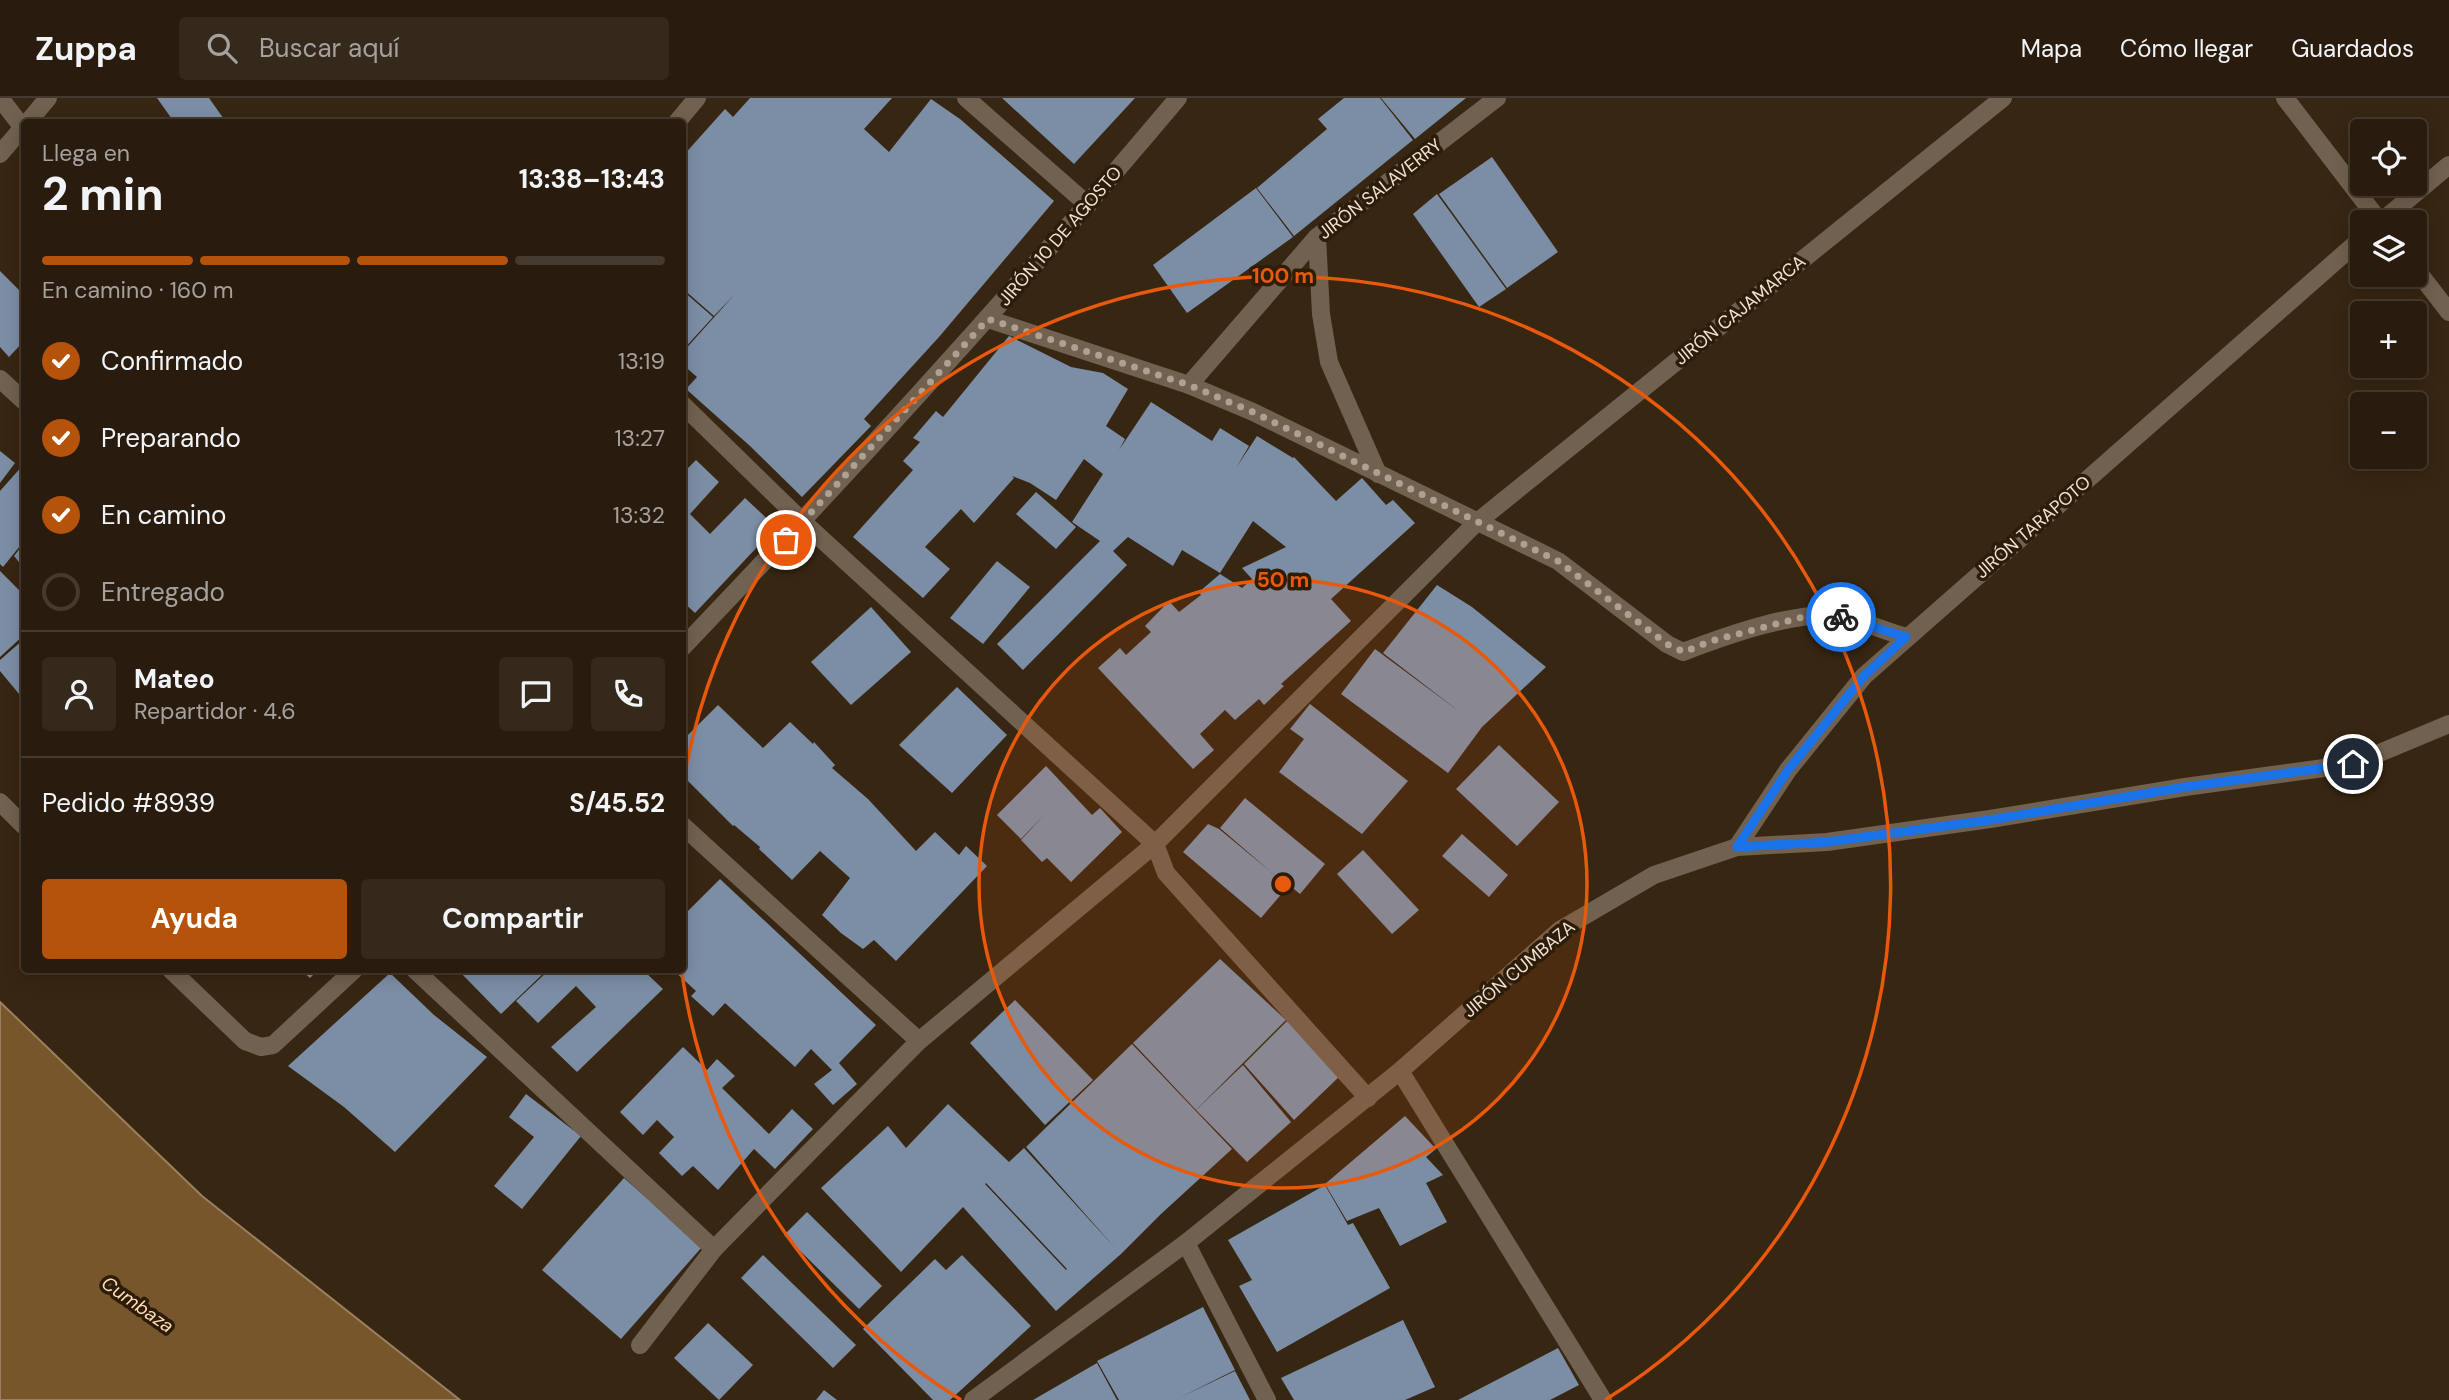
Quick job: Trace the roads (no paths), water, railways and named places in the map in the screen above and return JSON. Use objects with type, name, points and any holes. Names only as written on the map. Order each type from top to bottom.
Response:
[{"type":"street","points":[[0,98],[21,122]]},
{"type":"street","points":[[31,119],[48,98]]},
{"type":"street","points":[[680,119],[697,98]]},
{"type":"street","points":[[966,98],[1088,205]]},
{"type":"street","name":"JIRÓN 10 DE AGOSTO","points":[[686,644],[803,522],[988,319],[1178,98]]},
{"type":"street","name":"JIRÓN SALAVERRY","points":[[1189,385],[1317,237],[1497,98]]},
{"type":"street","name":"JIRÓN CAJAMARCA","points":[[640,1345],[714,1250],[919,1041],[1154,844],[1476,523],[2003,98]]},
{"type":"street","points":[[2285,98],[2371,210]]},
{"type":"street","points":[[0,154],[21,130]]},
{"type":"street","points":[[2395,210],[2449,165]]},
{"type":"street","points":[[1317,237],[1321,314],[1329,362],[1378,474]]},
{"type":"street","name":"JIRÓN TARAPOTO","points":[[1737,847],[1788,770],[1855,686],[1906,637],[2350,248]]},
{"type":"street","points":[[2427,284],[2449,312]]},
{"type":"street","points":[[988,319],[1189,385],[1253,412],[1558,561],[1667,644],[1684,652],[1711,641],[1803,617],[1845,617],[1906,637]]},
{"type":"street","points":[[0,379],[21,398]]},
{"type":"street","points":[[686,408],[803,522],[1154,844],[1166,873],[1368,1098]]},
{"type":"street","name":"JIRÓN CUMBAZA","points":[[973,1400],[1186,1243],[1368,1098],[1560,930],[1654,875],[1737,847],[1841,840],[1990,820],[2185,787],[2353,764],[2449,724]]},
{"type":"street","points":[[0,802],[21,823]]},
{"type":"street","points":[[686,829],[919,1041]]},
{"type":"street","points":[[174,973],[245,1041],[261,1047],[273,1045],[351,973]]},
{"type":"street","points":[[418,973],[714,1250]]},
{"type":"street","points":[[1401,1071],[1603,1400]]},
{"type":"street","points":[[1186,1243],[1267,1400]]},
{"type":"water","name":"Cumbaza","points":[[0,1002],[202,1196],[460,1400],[0,1400]]}]
